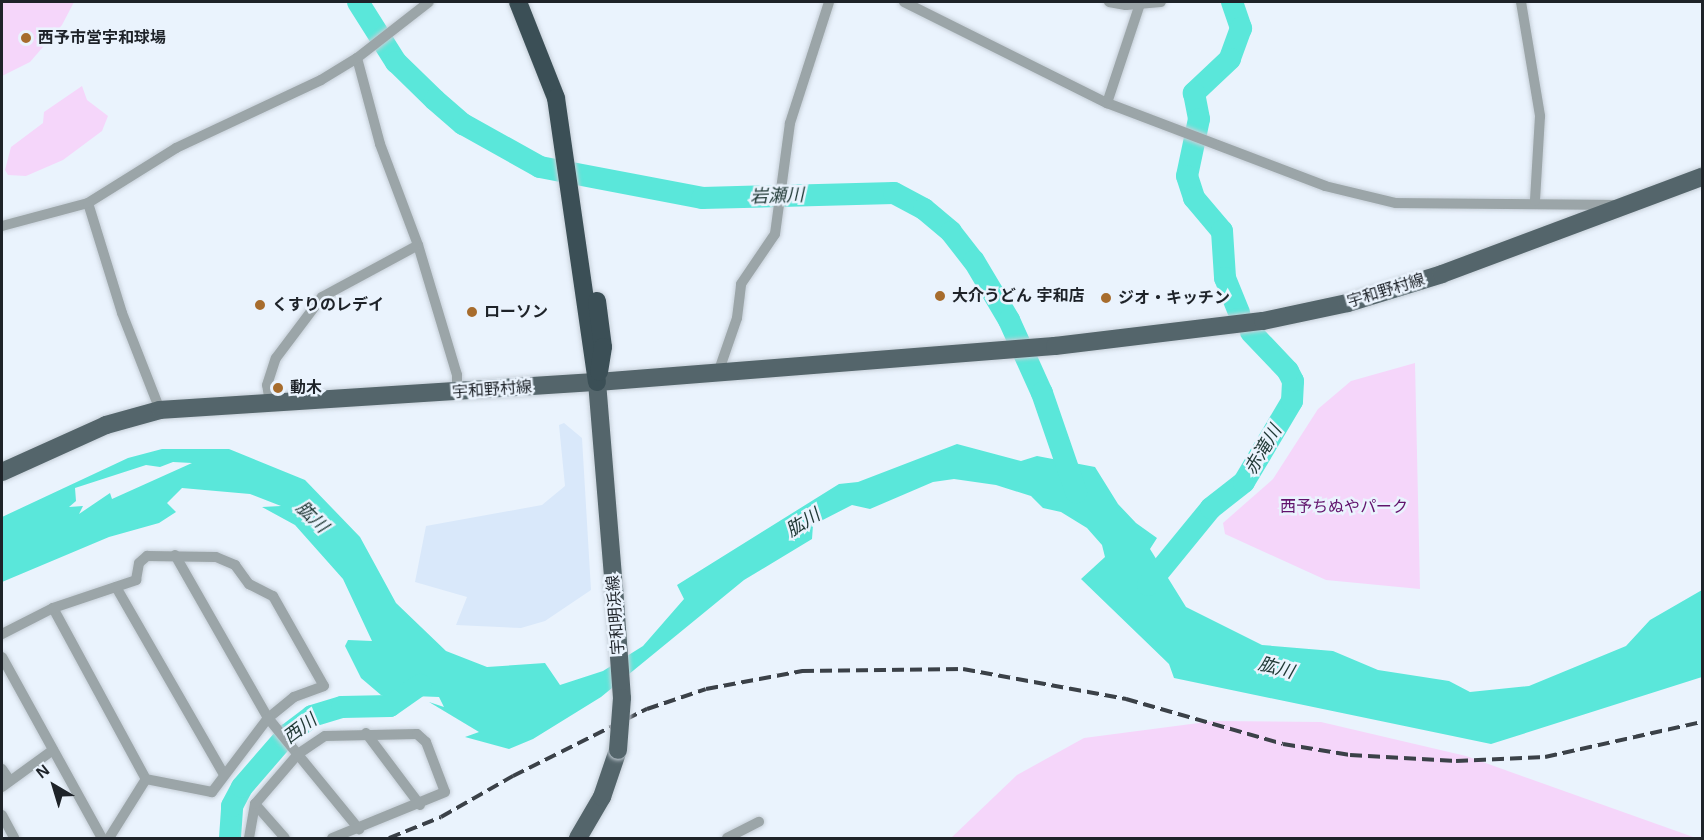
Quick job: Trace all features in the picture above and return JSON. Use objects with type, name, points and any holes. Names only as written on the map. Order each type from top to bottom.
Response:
[{"type":"highway","points":[[518,2],[559,97]]},
{"type":"highway","points":[[531,2],[559,97],[582,217],[590,350],[597,382]]},
{"type":"main road","name":"宇和野村線","points":[[2,472],[106,425],[160,410],[597,382],[1055,346],[1263,321],[1347,303],[1442,274],[1702,177]]},
{"type":"main road","name":"宇和明浜線","points":[[578,838],[602,797],[618,750],[622,698],[597,382]]},
{"type":"street","points":[[2,226],[88,203],[176,148],[321,80],[361,54],[429,2]]},
{"type":"street","points":[[718,373],[737,318],[741,284],[775,228],[790,123],[829,2]]},
{"type":"street","points":[[904,2],[1107,103],[1189,137],[1325,186],[1396,203],[1503,207],[1535,201],[1626,205]]},
{"type":"street","points":[[1109,2],[1140,4],[1161,2]]},
{"type":"street","points":[[1521,2],[1540,116],[1535,201]]},
{"type":"street","points":[[1107,103],[1140,4]]},
{"type":"street","points":[[361,54],[380,144],[418,245],[457,375],[457,392]]},
{"type":"street","points":[[88,203],[123,313],[160,410]]},
{"type":"street","points":[[270,403],[267,385],[276,358],[322,297],[418,245]]},
{"type":"street","points":[[175,555],[268,718],[359,829]]},
{"type":"street","points":[[2,634],[53,608],[136,580],[139,563],[147,556],[216,557],[235,565],[249,584],[273,596],[324,686],[294,697],[268,718],[212,792],[146,779]]},
{"type":"street","points":[[116,587],[224,775]]},
{"type":"street","points":[[53,608],[146,779]]},
{"type":"street","points":[[2,657],[102,838]]},
{"type":"street","points":[[366,733],[420,805]]},
{"type":"street","points":[[249,838],[255,804],[298,754],[325,736],[366,733],[417,734],[426,742],[445,792],[420,805],[332,838]]},
{"type":"street","points":[[2,769],[6,784],[53,750]]},
{"type":"street","points":[[109,838],[146,779]]},
{"type":"street","points":[[255,804],[285,838]]},
{"type":"street","points":[[2,815],[15,838]]},
{"type":"street","points":[[726,838],[759,822]]},
{"type":"shaded area","points":[[564,423],[582,438],[591,590],[545,621],[521,628],[456,625],[467,597],[415,582],[426,526],[542,505],[565,486],[559,425]]},
{"type":"green space","name":"西予市営宇和球場","points":[[2,2],[74,2],[62,25],[30,62],[2,76]]},
{"type":"green space","points":[[82,86],[87,100],[108,116],[102,131],[63,160],[26,176],[8,175],[5,170],[11,147],[43,123],[44,112]]},
{"type":"green space","name":"西予ちぬやパーク","points":[[1415,363],[1420,589],[1326,580],[1225,534],[1223,523],[1273,479],[1318,409],[1351,381]]},
{"type":"green space","points":[[1214,721],[1321,722],[1466,756],[1696,838],[951,838],[1017,775],[1084,738]]},
{"type":"water","name":"肱川","points":[[957,444],[1021,461],[1037,456],[1095,467],[1118,504],[1136,523],[1157,538],[1150,549],[1186,607],[1262,645],[1333,651],[1378,670],[1449,681],[1470,692],[1529,686],[1626,646],[1650,620],[1702,590],[1702,677],[1491,744],[1174,678],[1169,664],[1081,579],[1105,557],[1102,545],[1087,528],[1061,512],[1043,508],[1031,496],[996,485],[954,479],[933,482],[870,509],[852,505],[813,525],[812,539],[744,580],[601,697],[533,739],[509,749],[465,737],[479,732],[429,702],[444,707],[439,697],[413,696],[400,703],[381,695],[361,678],[345,646],[348,640],[372,641],[343,579],[295,525],[262,507],[281,506],[250,494],[182,488],[167,503],[176,512],[159,523],[109,537],[2,582],[2,517],[128,458],[162,449],[229,449],[305,480],[360,537],[396,603],[446,651],[487,667],[545,663],[560,685],[603,671],[643,646],[684,599],[677,585],[839,484],[858,482]],"holes":[[[173,462],[192,463],[112,499],[110,493],[79,514],[83,506],[69,507],[76,501],[75,488],[146,465],[160,467]]]},
{"type":"waterway","name":"岩瀬川","points":[[358,2],[396,62],[435,100],[463,124],[540,167],[702,198],[894,193],[924,209],[951,232],[974,261],[1009,320],[1042,393],[1076,492]]},
{"type":"waterway","name":"赤滝川","points":[[1232,2],[1241,28],[1230,59],[1194,93],[1199,119],[1187,176],[1194,198],[1222,231],[1225,278],[1239,313]]},
{"type":"waterway","name":"赤滝川","points":[[1148,585],[1211,508],[1244,482],[1292,401],[1293,381],[1288,371],[1251,332]]},
{"type":"waterway","name":"西川","points":[[230,838],[232,806],[242,787],[287,735],[312,716],[342,707],[390,706],[420,685]]},
{"type":"railway","points":[[389,838],[441,817],[513,776],[647,709],[706,689],[802,671],[963,669],[1126,699],[1283,744],[1350,755],[1456,761],[1545,757],[1702,722]]},
{"type":"place","name":"西予市営宇和球場","points":[[26,38]]},
{"type":"place","name":"大介うどん 宇和店","points":[[940,296]]},
{"type":"place","name":"ジオ・キッチン","points":[[1106,298]]},
{"type":"place","name":"くすりのレデイ","points":[[260,305]]},
{"type":"place","name":"ローソン","points":[[472,312]]},
{"type":"place","name":"動木","points":[[278,388]]}]
